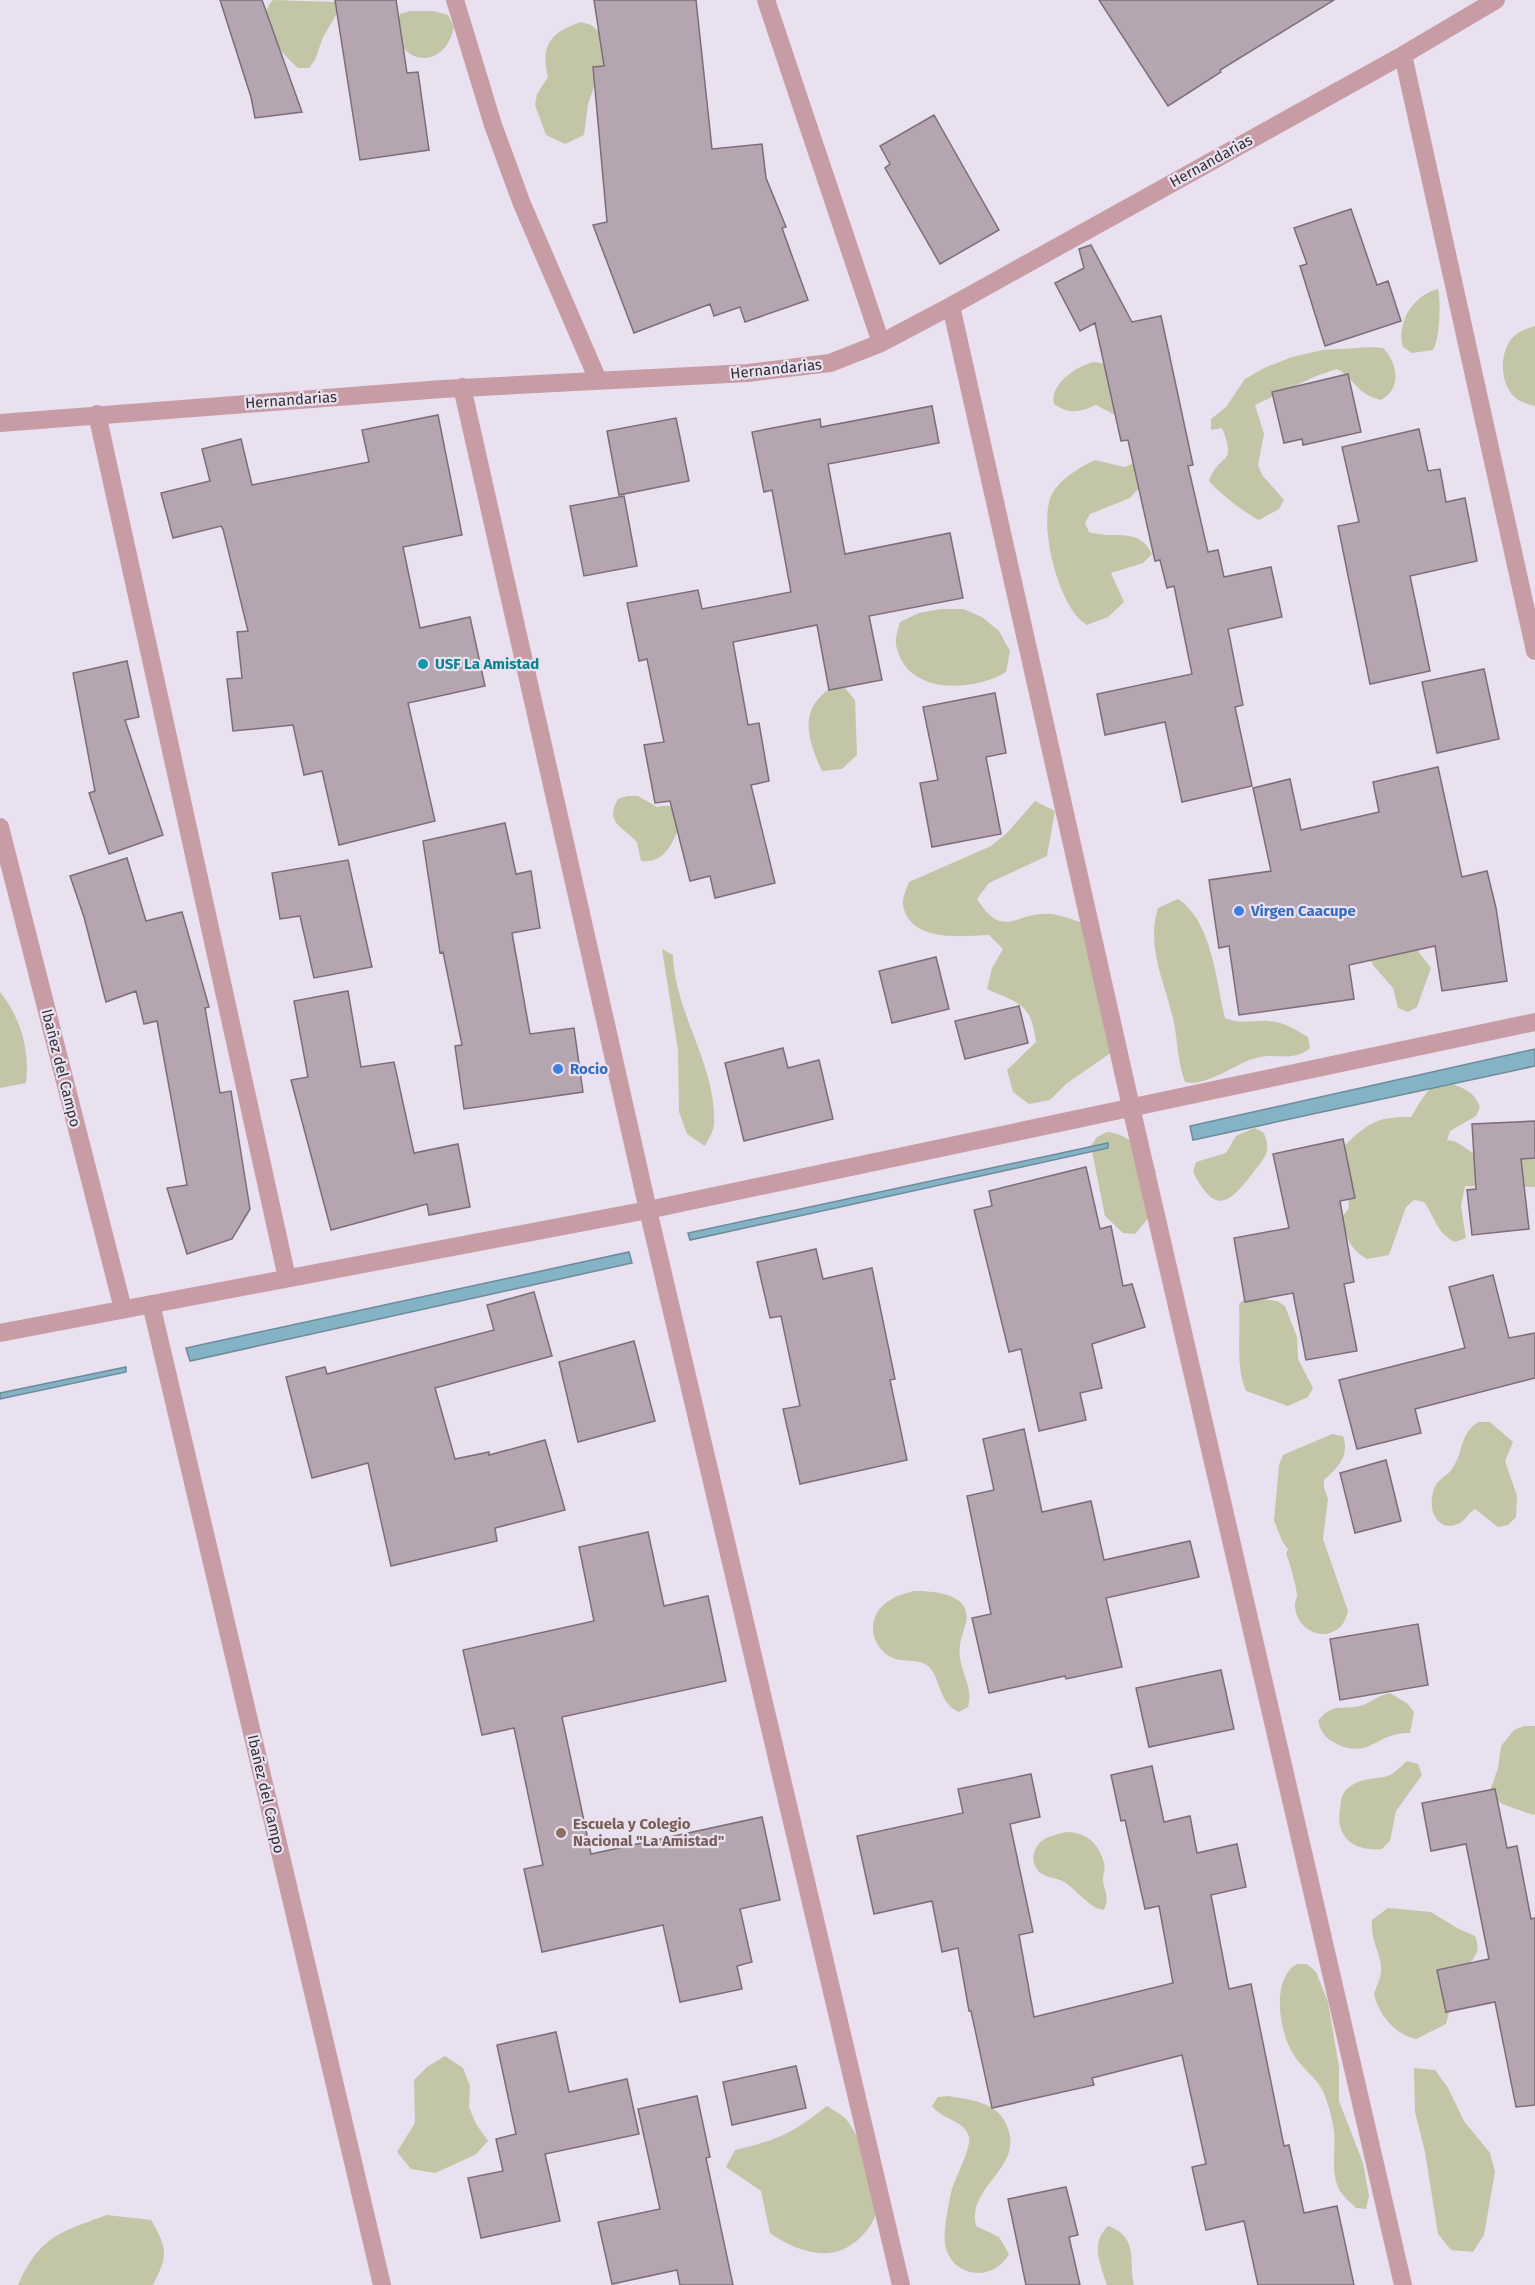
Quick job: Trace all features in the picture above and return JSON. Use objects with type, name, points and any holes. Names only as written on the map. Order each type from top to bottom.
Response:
[{"type":"street","points":[[454,0],[522,204],[598,380]]},
{"type":"street","points":[[766,0],[881,343]]},
{"type":"street","name":"Hernandarias","points":[[0,423],[462,387],[748,373],[830,363],[881,343],[951,306],[1403,55],[1496,0]]},
{"type":"street","points":[[1403,55],[1535,651]]},
{"type":"street","points":[[951,306],[1131,1107],[1403,2285]]},
{"type":"street","points":[[462,387],[648,1210],[902,2285]]},
{"type":"street","points":[[97,414],[287,1278]]},
{"type":"street","name":"Ibañez del Campo","points":[[0,826],[123,1309]]},
{"type":"street","points":[[0,1334],[648,1210],[1535,1022]]},
{"type":"street","name":"Ibañez del Campo","points":[[151,1304],[382,2285]]},
{"type":"green space","points":[[273,0],[336,2],[338,12],[323,37],[315,60],[309,68],[298,68],[271,37],[265,18],[267,9]]},
{"type":"green space","points":[[410,11],[434,11],[448,15],[454,27],[448,43],[438,54],[427,58],[416,57],[400,42],[397,29],[400,14]]},
{"type":"green space","points":[[581,22],[591,25],[617,45],[598,75],[588,104],[584,135],[565,144],[546,135],[535,105],[537,94],[548,77],[546,56],[550,41],[562,30]]},
{"type":"green space","points":[[1438,289],[1439,320],[1433,350],[1412,353],[1403,347],[1401,338],[1404,320],[1421,297]]},
{"type":"green space","points":[[1535,326],[1535,406],[1519,400],[1511,393],[1506,385],[1503,366],[1504,356],[1511,339],[1520,332]]},
{"type":"green space","points":[[1383,348],[1388,354],[1396,376],[1392,389],[1381,400],[1365,394],[1337,369],[1316,376],[1255,405],[1264,434],[1258,465],[1262,475],[1284,500],[1279,509],[1259,520],[1232,502],[1209,481],[1213,472],[1228,454],[1222,428],[1211,430],[1211,419],[1226,407],[1245,379],[1264,368],[1292,357],[1323,350]]},
{"type":"green space","points":[[1094,362],[1106,364],[1121,418],[1096,405],[1070,411],[1054,404],[1056,389],[1060,383],[1073,371]]},
{"type":"green space","points":[[1095,460],[1124,467],[1143,460],[1160,489],[1137,490],[1130,498],[1090,514],[1085,523],[1089,532],[1133,537],[1140,540],[1147,545],[1152,554],[1143,563],[1111,573],[1124,602],[1108,617],[1087,625],[1077,616],[1060,585],[1053,565],[1047,525],[1048,507],[1052,494],[1060,483]]},
{"type":"green space","points":[[941,609],[963,609],[982,617],[999,631],[1010,651],[1006,672],[992,679],[959,686],[926,681],[913,674],[902,662],[896,645],[900,622],[919,613]]},
{"type":"green space","points":[[840,682],[855,700],[857,755],[842,769],[822,771],[811,744],[809,720],[817,700]]},
{"type":"green space","points":[[638,796],[657,807],[672,807],[683,818],[669,848],[658,858],[641,861],[637,842],[614,819],[614,807],[618,799]]},
{"type":"green space","points":[[1035,801],[1055,811],[1047,856],[989,883],[977,899],[987,912],[1003,922],[1039,914],[1051,914],[1083,923],[1115,1050],[1066,1084],[1050,1100],[1029,1104],[1013,1092],[1007,1070],[1036,1042],[1031,1019],[1022,1006],[987,989],[992,968],[1003,949],[989,935],[938,935],[915,926],[908,917],[903,902],[909,882],[991,846],[1007,833]]},
{"type":"green space","points":[[1178,899],[1189,909],[1205,937],[1211,953],[1225,1018],[1236,1021],[1268,1021],[1284,1024],[1308,1037],[1310,1048],[1297,1055],[1263,1056],[1203,1081],[1185,1082],[1180,1066],[1173,1018],[1155,950],[1154,936],[1158,908]]},
{"type":"green space","points":[[1401,937],[1417,950],[1431,968],[1417,1007],[1408,1012],[1398,1008],[1393,988],[1373,965],[1369,955]]},
{"type":"green space","points":[[662,949],[673,955],[675,977],[709,1082],[714,1125],[705,1146],[687,1134],[679,1112],[678,1050]]},
{"type":"green space","points":[[0,992],[19,1024],[25,1047],[27,1071],[26,1083],[0,1088]]},
{"type":"green space","points":[[1446,1082],[1471,1093],[1480,1107],[1476,1116],[1450,1131],[1447,1140],[1488,1158],[1535,1157],[1535,1187],[1465,1186],[1461,1206],[1466,1238],[1455,1242],[1440,1230],[1424,1202],[1414,1200],[1406,1207],[1389,1255],[1367,1259],[1352,1246],[1343,1224],[1342,1217],[1349,1208],[1343,1147],[1373,1123],[1389,1118],[1411,1117],[1429,1090],[1439,1083]]},
{"type":"green space","points":[[1254,1128],[1263,1132],[1265,1136],[1267,1147],[1265,1156],[1243,1185],[1228,1199],[1221,1201],[1214,1199],[1193,1172],[1196,1162],[1226,1153],[1236,1136]]},
{"type":"green space","points":[[1107,1132],[1129,1140],[1141,1151],[1156,1171],[1151,1215],[1135,1234],[1123,1233],[1105,1216],[1091,1146],[1097,1137]]},
{"type":"green space","points":[[1247,1297],[1277,1301],[1285,1306],[1297,1337],[1298,1359],[1313,1388],[1308,1397],[1288,1406],[1246,1391],[1239,1360],[1239,1304]]},
{"type":"green space","points":[[1478,1422],[1490,1422],[1513,1442],[1505,1461],[1517,1496],[1516,1517],[1508,1525],[1498,1527],[1475,1509],[1458,1524],[1449,1526],[1437,1520],[1434,1514],[1433,1492],[1456,1463],[1468,1432]]},
{"type":"green space","points":[[1332,1434],[1343,1436],[1345,1449],[1338,1466],[1324,1480],[1328,1499],[1323,1539],[1348,1611],[1345,1621],[1339,1628],[1325,1634],[1318,1634],[1306,1628],[1298,1618],[1295,1604],[1297,1592],[1286,1554],[1288,1549],[1282,1541],[1274,1520],[1279,1465],[1283,1455]]},
{"type":"green space","points":[[914,1591],[940,1593],[957,1599],[966,1612],[960,1653],[969,1700],[968,1707],[959,1712],[946,1702],[934,1674],[925,1664],[893,1658],[884,1653],[874,1637],[874,1620],[884,1605],[897,1596]]},
{"type":"green space","points":[[1390,1693],[1408,1704],[1414,1712],[1410,1733],[1389,1736],[1357,1749],[1335,1743],[1322,1731],[1318,1721],[1329,1711],[1363,1705]]},
{"type":"green space","points":[[1524,1726],[1535,1726],[1535,1814],[1533,1815],[1502,1804],[1494,1797],[1491,1788],[1498,1768],[1501,1746],[1514,1730]]},
{"type":"green space","points":[[1407,1761],[1418,1764],[1422,1775],[1396,1811],[1390,1841],[1382,1849],[1372,1849],[1363,1848],[1349,1841],[1344,1835],[1339,1819],[1344,1793],[1360,1781],[1392,1774]]},
{"type":"green space","points":[[1066,1832],[1080,1834],[1091,1840],[1102,1856],[1107,1899],[1104,1910],[1087,1902],[1068,1884],[1039,1872],[1034,1863],[1034,1853],[1043,1840]]},
{"type":"green space","points":[[1388,1908],[1431,1912],[1475,1936],[1477,1944],[1475,1956],[1471,1961],[1448,1979],[1449,2013],[1446,2024],[1416,2039],[1394,2028],[1384,2016],[1374,1994],[1381,1965],[1373,1935],[1372,1920]]},
{"type":"green space","points":[[1297,1964],[1307,1964],[1316,1972],[1328,2002],[1339,2067],[1339,2101],[1363,2163],[1369,2196],[1366,2209],[1356,2208],[1340,2191],[1334,2170],[1331,2114],[1325,2096],[1319,2084],[1296,2058],[1287,2042],[1281,2018],[1281,1992],[1283,1981]]},
{"type":"green space","points":[[445,2056],[463,2068],[470,2086],[469,2107],[476,2124],[488,2141],[475,2155],[435,2173],[411,2169],[397,2152],[415,2123],[414,2080],[427,2067]]},
{"type":"green space","points":[[1414,2068],[1435,2070],[1448,2088],[1464,2121],[1490,2153],[1495,2172],[1484,2235],[1473,2252],[1451,2250],[1438,2234],[1425,2152],[1415,2112]]},
{"type":"green space","points":[[948,2096],[982,2103],[997,2111],[1007,2126],[1010,2141],[1008,2154],[979,2199],[975,2212],[976,2226],[999,2237],[1009,2254],[1002,2263],[983,2273],[973,2273],[955,2264],[945,2244],[952,2189],[969,2142],[967,2131],[963,2127],[936,2111],[932,2106],[938,2097]]},
{"type":"green space","points":[[827,2106],[846,2119],[852,2127],[873,2179],[877,2205],[873,2221],[858,2240],[837,2252],[821,2253],[798,2248],[770,2233],[761,2191],[726,2167],[735,2150],[784,2134]]},
{"type":"green space","points":[[107,2215],[151,2220],[161,2238],[164,2252],[161,2267],[153,2285],[18,2285],[35,2256],[53,2238],[76,2226]]},
{"type":"green space","points":[[1108,2226],[1125,2237],[1129,2244],[1134,2285],[1107,2285],[1099,2261],[1098,2247],[1099,2240]]},
{"type":"water","points":[[1535,1049],[1535,1066],[1193,1140],[1190,1126]]},
{"type":"water","points":[[1108,1143],[1108,1148],[690,1240],[688,1233]]},
{"type":"water","points":[[629,1252],[632,1263],[190,1361],[186,1348]]},
{"type":"water","points":[[126,1367],[126,1372],[0,1399],[0,1393]]},
{"type":"building","points":[[220,0],[262,0],[302,112],[255,118],[251,97]]},
{"type":"building","points":[[335,0],[396,0],[407,73],[418,72],[429,150],[360,160]]},
{"type":"building","points":[[594,0],[696,0],[712,149],[762,144],[766,178],[786,227],[782,228],[808,300],[745,322],[740,307],[714,316],[710,304],[634,333],[593,225],[607,222],[593,67],[604,66]]},
{"type":"building","points":[[1099,0],[1334,0],[1220,70],[1221,72],[1168,106]]},
{"type":"building","points":[[934,115],[999,230],[940,264],[885,168],[890,164],[880,146]]},
{"type":"building","points":[[1351,209],[1377,285],[1388,281],[1401,321],[1325,346],[1300,266],[1307,264],[1294,228]]},
{"type":"building","points":[[1091,245],[1132,322],[1161,316],[1193,465],[1188,466],[1208,552],[1218,550],[1224,577],[1271,567],[1282,617],[1228,629],[1243,705],[1235,707],[1252,786],[1182,802],[1165,722],[1105,735],[1097,694],[1192,674],[1174,586],[1167,588],[1160,560],[1155,561],[1128,440],[1121,441],[1095,323],[1080,331],[1055,283],[1084,268],[1079,249]]},
{"type":"building","points":[[1348,374],[1361,432],[1303,445],[1302,439],[1284,443],[1272,392]]},
{"type":"building","points":[[932,406],[939,443],[828,464],[845,554],[950,533],[963,598],[869,616],[882,680],[829,690],[817,625],[733,642],[748,725],[759,723],[769,781],[751,785],[775,883],[715,898],[710,876],[690,881],[670,801],[655,803],[644,745],[664,742],[647,659],[639,661],[627,603],[698,590],[702,609],[791,592],[772,490],[764,492],[752,432],[820,419],[821,427]]},
{"type":"building","points":[[438,415],[462,535],[403,547],[420,628],[470,617],[485,686],[408,703],[435,821],[339,845],[322,771],[304,775],[293,725],[233,731],[227,679],[242,678],[237,632],[248,631],[223,529],[221,526],[173,538],[161,493],[210,481],[202,449],[241,439],[252,485],[369,462],[362,430]]},
{"type":"building","points":[[676,418],[689,481],[619,495],[607,431]]},
{"type":"building","points":[[1419,429],[1428,471],[1440,469],[1446,502],[1465,498],[1477,561],[1410,576],[1430,671],[1370,684],[1338,526],[1359,522],[1342,447]]},
{"type":"building","points":[[624,496],[637,566],[584,576],[570,506]]},
{"type":"building","points":[[127,661],[139,717],[125,720],[163,835],[109,854],[89,793],[95,791],[73,673]]},
{"type":"building","points":[[1484,669],[1499,739],[1437,753],[1422,682]]},
{"type":"building","points":[[995,693],[1006,753],[986,757],[1001,834],[932,847],[920,783],[938,780],[923,707]]},
{"type":"building","points":[[1438,767],[1462,877],[1487,871],[1496,908],[1507,981],[1442,991],[1435,946],[1349,965],[1354,999],[1239,1015],[1229,946],[1219,948],[1209,880],[1271,871],[1253,788],[1290,779],[1301,830],[1379,812],[1373,782]]},
{"type":"building","points":[[505,823],[516,874],[531,871],[540,928],[512,933],[530,1034],[574,1028],[583,1092],[464,1109],[455,1046],[462,1045],[443,952],[440,953],[423,841]]},
{"type":"building","points":[[127,858],[146,921],[182,912],[209,1007],[205,1008],[220,1093],[231,1091],[250,1209],[232,1239],[187,1254],[167,1188],[187,1185],[157,1021],[144,1024],[136,991],[106,1002],[84,917],[70,876]]},
{"type":"building","points":[[348,860],[372,967],[314,978],[300,916],[280,919],[272,873]]},
{"type":"building","points":[[936,957],[949,1009],[892,1023],[879,971]]},
{"type":"building","points":[[348,991],[361,1067],[394,1062],[414,1153],[458,1144],[470,1207],[429,1215],[427,1204],[331,1230],[291,1080],[308,1077],[294,1001]]},
{"type":"building","points":[[1019,1006],[1028,1043],[965,1059],[955,1021]]},
{"type":"building","points":[[783,1048],[788,1068],[819,1060],[833,1119],[744,1141],[725,1063]]},
{"type":"building","points":[[1535,1121],[1535,1158],[1521,1159],[1529,1229],[1472,1235],[1467,1190],[1476,1189],[1472,1124]]},
{"type":"building","points":[[1343,1139],[1355,1198],[1340,1201],[1354,1282],[1344,1284],[1357,1351],[1306,1360],[1293,1293],[1245,1302],[1234,1238],[1289,1228],[1273,1154]]},
{"type":"building","points":[[1086,1167],[1100,1229],[1111,1226],[1123,1286],[1132,1284],[1145,1327],[1092,1344],[1102,1388],[1080,1393],[1086,1420],[1039,1431],[1021,1349],[1009,1352],[974,1210],[992,1206],[989,1191]]},
{"type":"building","points":[[816,1249],[823,1279],[872,1268],[895,1379],[890,1380],[907,1460],[800,1484],[783,1409],[800,1406],[781,1316],[770,1318],[757,1262]]},
{"type":"building","points":[[1493,1275],[1509,1338],[1535,1333],[1535,1378],[1415,1409],[1421,1433],[1357,1449],[1339,1380],[1465,1348],[1449,1287]]},
{"type":"building","points":[[534,1292],[552,1356],[435,1388],[455,1459],[489,1452],[489,1455],[545,1440],[565,1510],[495,1528],[497,1541],[391,1566],[368,1463],[312,1478],[286,1377],[325,1367],[327,1374],[494,1330],[487,1305]]},
{"type":"building","points":[[634,1341],[655,1421],[578,1442],[559,1362]]},
{"type":"building","points":[[1024,1429],[1042,1512],[1091,1501],[1104,1560],[1190,1541],[1199,1577],[1106,1598],[1122,1667],[1066,1679],[1065,1676],[989,1693],[972,1618],[991,1614],[967,1496],[994,1490],[983,1439]]},
{"type":"building","points":[[1386,1460],[1401,1521],[1355,1533],[1340,1473]]},
{"type":"building","points":[[648,1532],[664,1606],[708,1596],[726,1681],[562,1717],[591,1854],[762,1817],[780,1900],[740,1909],[752,1962],[737,1966],[742,1989],[680,2002],[663,1925],[542,1952],[524,1869],[543,1865],[514,1728],[482,1735],[463,1650],[594,1621],[579,1547]]},
{"type":"building","points":[[1418,1624],[1428,1685],[1340,1700],[1330,1639]]},
{"type":"building","points":[[1221,1670],[1234,1729],[1149,1747],[1136,1688]]},
{"type":"building","points":[[1152,1766],[1164,1822],[1190,1816],[1197,1853],[1237,1844],[1246,1887],[1211,1895],[1229,1989],[1251,1984],[1284,2146],[1289,2145],[1304,2213],[1337,2206],[1354,2285],[1258,2285],[1244,2221],[1206,2230],[1192,2167],[1206,2164],[1182,2055],[1092,2078],[1094,2085],[992,2108],[971,2011],[969,2011],[958,1948],[942,1952],[932,1901],[874,1914],[857,1836],[963,1813],[958,1789],[1031,1774],[1040,1817],[1010,1824],[1033,1932],[1019,1935],[1034,2017],[1173,1983],[1159,1906],[1145,1909],[1125,1820],[1121,1821],[1111,1775]]},
{"type":"building","points":[[1495,1789],[1507,1848],[1517,1846],[1531,1919],[1535,1918],[1535,2105],[1516,2107],[1495,2002],[1446,2012],[1437,1970],[1489,1959],[1466,1844],[1431,1851],[1422,1803]]},
{"type":"building","points":[[556,2032],[569,2092],[627,2079],[639,2134],[545,2154],[560,2221],[481,2238],[468,2178],[503,2171],[496,2139],[516,2134],[497,2045]]},
{"type":"building","points":[[796,2066],[806,2108],[732,2125],[723,2082]]},
{"type":"building","points":[[697,2096],[710,2157],[706,2158],[733,2285],[680,2285],[677,2270],[612,2284],[598,2222],[660,2209],[638,2109]]},
{"type":"building","points":[[1066,2187],[1078,2235],[1069,2237],[1080,2285],[1026,2285],[1008,2199]]},
{"type":"place","name":"USF La Amistad","points":[[423,664]]},
{"type":"place","name":"Virgen Caacupe","points":[[1239,911]]},
{"type":"place","name":"Rocio","points":[[558,1069]]},
{"type":"place","name":"Escuela y Colegio Nacional \"La Amistad\"","points":[[561,1833]]}]
